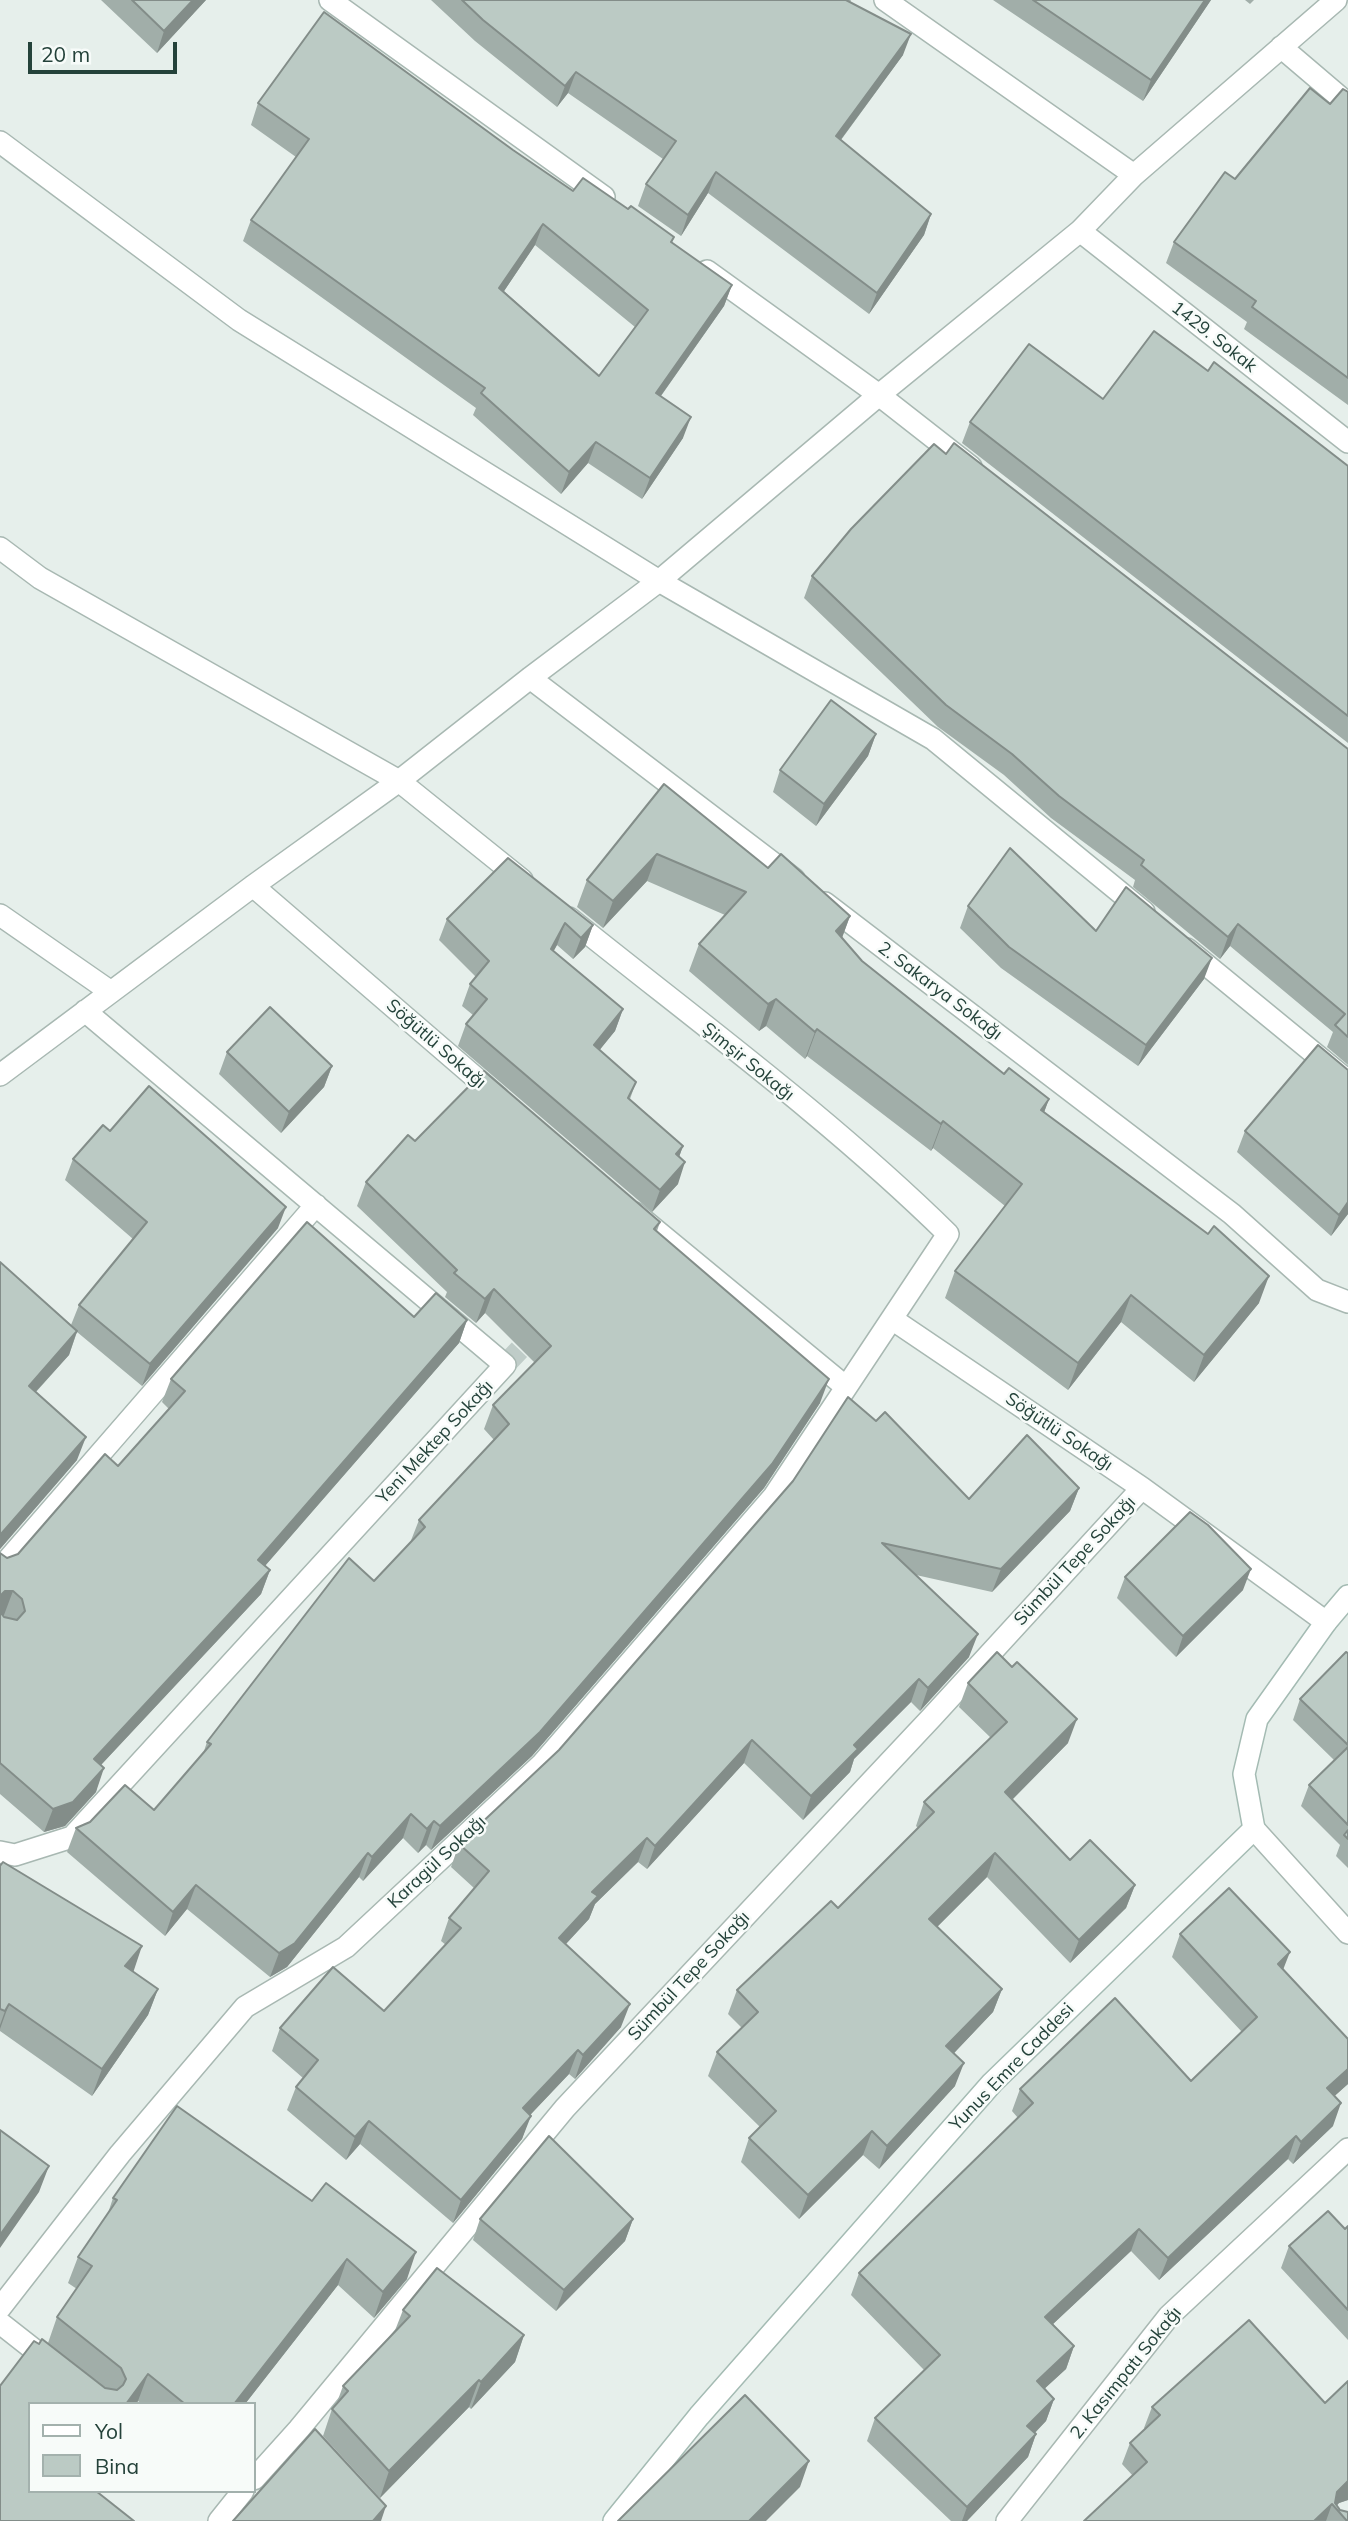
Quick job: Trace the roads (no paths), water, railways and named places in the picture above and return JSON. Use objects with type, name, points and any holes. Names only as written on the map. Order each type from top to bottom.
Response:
[{"type":"street","points":[[330,0],[621,209]]},
{"type":"street","points":[[885,0],[1134,175]]},
{"type":"street","points":[[0,1075],[399,781],[659,581],[878,395],[1080,231],[1134,175],[1336,0]]},
{"type":"street","points":[[1281,47],[1348,104]]},
{"type":"street","points":[[0,142],[239,320],[659,581],[933,739],[1348,1081]]},
{"type":"street","name":"1429. Sokak","points":[[1080,231],[1348,442]]},
{"type":"street","points":[[688,258],[878,395],[987,479]]},
{"type":"street","name":"Şimşir Sokağı","points":[[0,548],[40,578],[399,781],[839,1134],[948,1234],[846,1387]]},
{"type":"street","name":"2. Sakarya Sokağı","points":[[530,678],[1232,1213],[1317,1290],[1348,1302]]},
{"type":"street","name":"Söğütlü Sokağı","points":[[253,886],[516,1113]]},
{"type":"street","points":[[0,915],[111,992]]},
{"type":"street","name":"Yeni Mektep Sokağı","points":[[0,1853],[15,1855],[72,1837],[505,1365],[85,1011]]},
{"type":"street","points":[[621,1203],[846,1387]]},
{"type":"street","points":[[0,1569],[316,1205]]},
{"type":"street","name":"Söğütlü Sokağı","points":[[892,1319],[1142,1488],[1326,1622]]},
{"type":"street","name":"Karagül Sokağı","points":[[0,2308],[120,2154],[245,2007],[346,1947],[541,1765],[774,1496],[846,1387]]},
{"type":"street","name":"Sümbül Tepe Sokağı","points":[[256,2477],[303,2435],[565,2108],[932,1717],[1142,1488]]},
{"type":"street","points":[[1348,1596],[1326,1622],[1257,1719],[1244,1774],[1254,1829],[1348,1933]]},
{"type":"street","name":"Yunus Emre Caddesi","points":[[614,2521],[699,2416],[992,2082],[1254,1829]]},
{"type":"street","name":"2. Kasımpatı Sokağı","points":[[1007,2521],[1169,2316],[1348,2149]]},
{"type":"street","points":[[0,2323],[62,2372]]},
{"type":"street","points":[[219,2521],[230,2495]]},
{"type":"tunnel","points":[[505,1365],[540,1328]]}]
